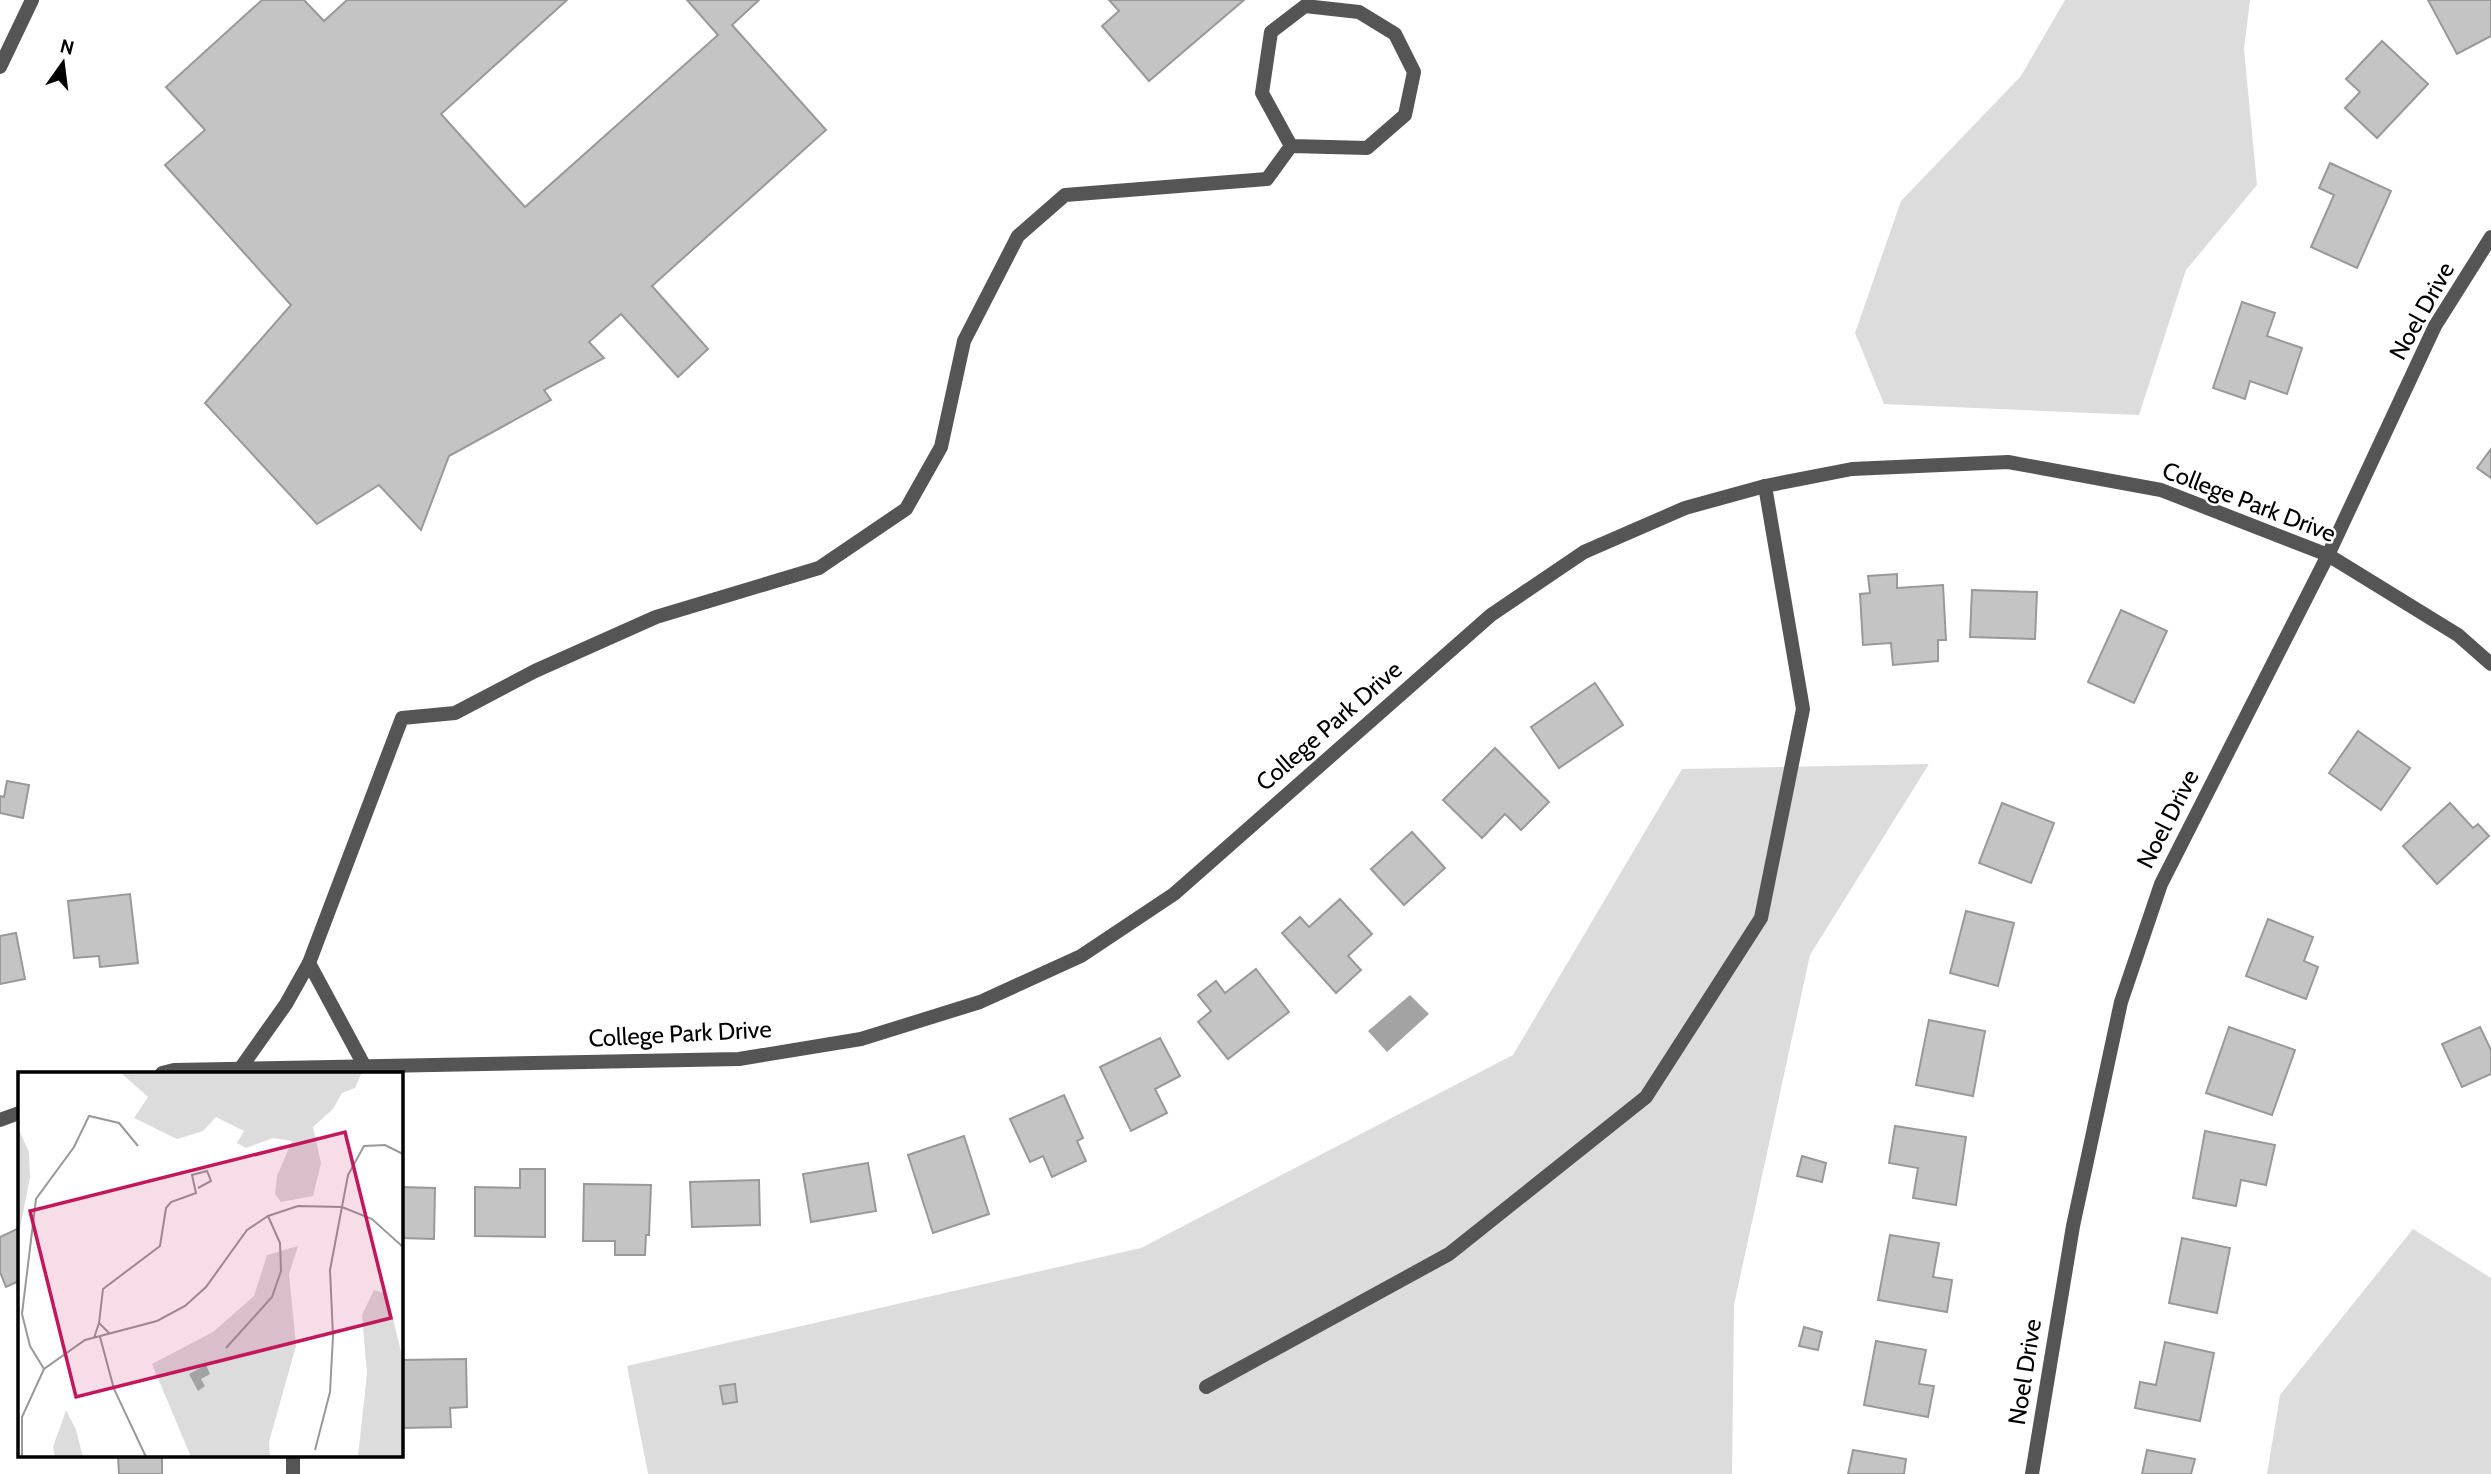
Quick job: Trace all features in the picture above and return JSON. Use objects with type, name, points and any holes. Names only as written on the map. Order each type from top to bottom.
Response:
[{"type":"street","points":[[0,67],[32,0]]},
{"type":"street","points":[[1305,6],[1359,12],[1395,34],[1415,72],[1405,115],[1367,148],[1291,146],[1262,93],[1271,32],[1305,6]]},
{"type":"street","points":[[240,1069],[286,1004],[309,963],[402,718],[455,713],[536,671],[656,617],[819,568],[906,509],[941,447],[964,341],[1018,236],[1065,195],[1267,179],[1291,146]]},
{"type":"street","name":"Noel Drive","points":[[2032,1474],[2073,1226],[2120,1002],[2161,884],[2328,555],[2435,326],[2491,237]]},
{"type":"street","name":"College Park Drive","points":[[182,1072],[739,1059],[861,1039],[980,1002],[1081,956],[1174,894],[1491,615],[1584,552],[1685,508],[1765,485],[1852,469],[2008,462],[2161,490],[2328,555],[2458,635],[2491,664]]},
{"type":"street","points":[[1206,1387],[1449,1254],[1646,1097],[1761,918],[1803,709],[1765,485]]},
{"type":"street","points":[[309,963],[365,1068]]},
{"type":"street","points":[[0,1120],[18,1113]]},
{"type":"street","points":[[293,1456],[293,1474]]},
{"type":"shaded area","points":[[2065,0],[2250,0],[2244,49],[2257,185],[2186,270],[2139,415],[1884,404],[1855,333],[1901,201],[2021,76]]},
{"type":"shaded area","points":[[1929,764],[1810,955],[1734,1305],[1732,1474],[648,1474],[627,1366],[1141,1248],[1513,1055],[1682,769]]},
{"type":"shaded area","points":[[1410,995],[1429,1014],[1387,1052],[1368,1031]]},
{"type":"shaded area","points":[[2413,1229],[2491,1278],[2491,1474],[2267,1474],[2280,1395]]},
{"type":"building","points":[[262,0],[304,0],[324,21],[347,0],[567,0],[441,114],[525,207],[718,35],[687,0],[759,0],[732,25],[826,130],[652,286],[708,349],[678,377],[621,314],[589,342],[604,358],[544,390],[551,400],[449,456],[421,530],[379,485],[317,524],[205,403],[291,305],[165,165],[205,130],[166,87]]},
{"type":"building","points":[[1109,0],[1244,0],[1149,81],[1102,26],[1119,11]]},
{"type":"building","points":[[2428,0],[2491,0],[2491,36],[2457,54]]},
{"type":"building","points":[[2382,41],[2428,84],[2377,138],[2345,108],[2360,92],[2346,79]]},
{"type":"building","points":[[2330,163],[2391,191],[2357,268],[2311,247],[2334,195],[2319,188]]},
{"type":"building","points":[[2242,302],[2275,313],[2267,336],[2302,348],[2287,394],[2250,381],[2245,399],[2213,388]]},
{"type":"building","points":[[2491,449],[2491,478],[2477,468]]},
{"type":"building","points":[[1897,574],[1897,588],[1943,585],[1946,640],[1938,640],[1938,661],[1893,665],[1891,643],[1863,645],[1860,594],[1870,593],[1868,576]]},
{"type":"building","points":[[1972,590],[2037,592],[2035,639],[1970,637]]},
{"type":"building","points":[[2121,610],[2167,631],[2134,703],[2088,682]]},
{"type":"building","points":[[1595,683],[1623,725],[1559,768],[1531,727]]},
{"type":"building","points":[[2358,731],[2410,768],[2381,810],[2329,773]]},
{"type":"building","points":[[1495,748],[1549,802],[1521,830],[1505,814],[1482,838],[1443,800]]},
{"type":"building","points":[[7,781],[29,785],[23,818],[0,813],[0,796],[4,797]]},
{"type":"building","points":[[2002,803],[2054,823],[2031,883],[1979,863]]},
{"type":"building","points":[[2450,803],[2473,828],[2478,824],[2489,836],[2437,884],[2403,846]]},
{"type":"building","points":[[1412,832],[1445,868],[1404,905],[1371,869]]},
{"type":"building","points":[[130,894],[138,963],[100,967],[99,956],[74,958],[68,901]]},
{"type":"building","points":[[1340,899],[1372,934],[1348,956],[1361,970],[1336,993],[1282,933],[1300,917],[1309,927]]},
{"type":"building","points":[[1966,911],[2014,923],[1998,986],[1950,973]]},
{"type":"building","points":[[2268,919],[2313,937],[2304,961],[2318,967],[2306,999],[2246,976]]},
{"type":"building","points":[[16,933],[25,979],[0,984],[0,936]]},
{"type":"building","points":[[1256,969],[1289,1012],[1228,1059],[1198,1022],[1211,1011],[1198,995],[1216,981],[1225,993]]},
{"type":"building","points":[[1929,1020],[1985,1031],[1973,1096],[1916,1085]]},
{"type":"building","points":[[2229,1027],[2295,1050],[2272,1115],[2206,1093]]},
{"type":"building","points":[[2480,1027],[2491,1050],[2491,1074],[2462,1087],[2442,1044]]},
{"type":"building","points":[[1160,1038],[1180,1076],[1155,1089],[1167,1113],[1131,1131],[1100,1067]]},
{"type":"building","points":[[1064,1095],[1083,1138],[1077,1141],[1086,1161],[1052,1177],[1043,1156],[1030,1162],[1010,1119]]},
{"type":"building","points":[[1895,1126],[1966,1137],[1956,1205],[1913,1198],[1918,1168],[1889,1163]]},
{"type":"building","points":[[2205,1131],[2275,1145],[2266,1185],[2241,1180],[2236,1206],[2193,1198]]},
{"type":"building","points":[[964,1136],[989,1214],[933,1233],[908,1155]]},
{"type":"building","points":[[1802,1156],[1826,1163],[1822,1182],[1797,1176]]},
{"type":"building","points":[[868,1163],[876,1211],[811,1222],[803,1174]]},
{"type":"building","points":[[520,1169],[545,1169],[545,1237],[475,1236],[475,1187],[520,1188]]},
{"type":"building","points":[[759,1180],[760,1225],[692,1227],[690,1182]]},
{"type":"building","points":[[584,1184],[651,1185],[649,1235],[646,1235],[645,1255],[615,1255],[615,1241],[583,1241]]},
{"type":"building","points":[[402,1187],[435,1188],[434,1239],[402,1238]]},
{"type":"building","points":[[18,1228],[18,1281],[6,1287],[0,1272],[0,1237]]},
{"type":"building","points":[[1890,1235],[1939,1243],[1933,1277],[1952,1280],[1947,1312],[1878,1300]]},
{"type":"building","points":[[2182,1238],[2230,1248],[2217,1313],[2169,1303]]},
{"type":"building","points":[[1804,1327],[1822,1332],[1818,1350],[1799,1346]]},
{"type":"building","points":[[1876,1341],[1926,1350],[1919,1384],[1934,1386],[1928,1417],[1864,1405]]},
{"type":"building","points":[[2165,1342],[2214,1353],[2200,1421],[2135,1408],[2140,1382],[2156,1385]]},
{"type":"building","points":[[466,1359],[467,1407],[450,1408],[451,1427],[402,1428],[402,1360]]},
{"type":"building","points":[[735,1384],[737,1402],[723,1404],[720,1386]]},
{"type":"building","points":[[1853,1450],[1906,1459],[1904,1474],[1848,1474]]},
{"type":"building","points":[[2147,1450],[2195,1459],[2191,1474],[2142,1474]]},
{"type":"building","points":[[118,1456],[162,1456],[162,1474],[119,1474]]}]
